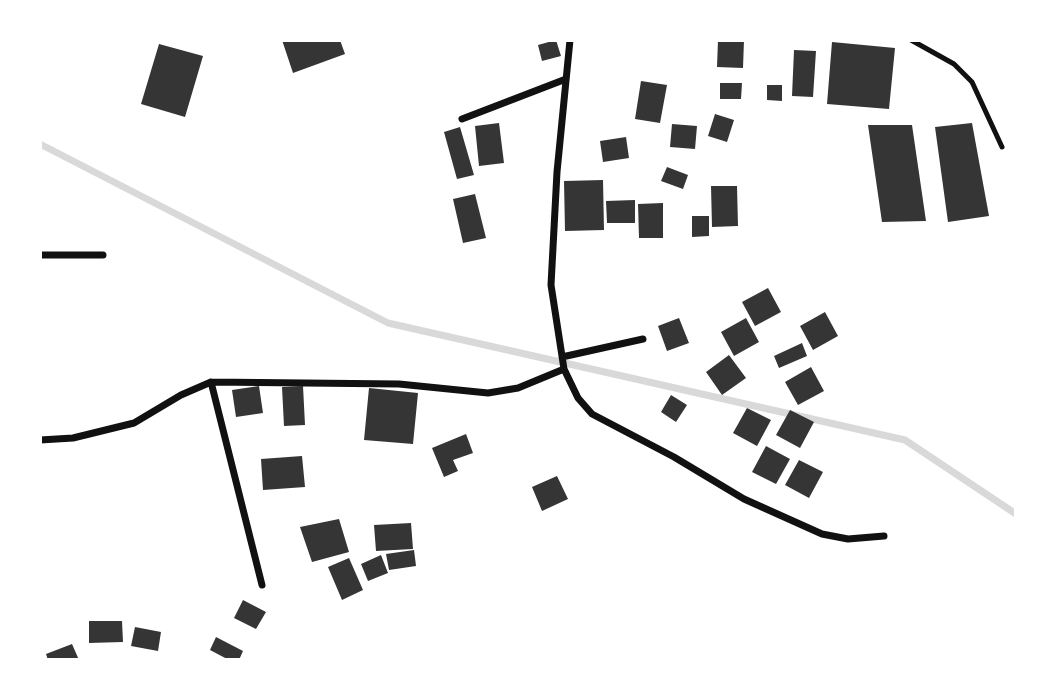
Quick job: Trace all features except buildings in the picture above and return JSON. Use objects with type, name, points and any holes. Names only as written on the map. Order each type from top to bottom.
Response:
[{"type":"street","points":[[570,40],[556,172],[551,285],[564,369],[578,398],[593,414],[674,457],[744,499],[822,534],[848,539],[884,537]]},
{"type":"street","points":[[462,119],[566,79]]},
{"type":"street","points":[[40,255],[103,255]]},
{"type":"street","points":[[562,357],[643,339]]},
{"type":"street","points":[[40,440],[73,438],[134,423],[181,394],[211,382],[398,384],[488,393],[518,388],[564,369]]},
{"type":"street","points":[[211,382],[262,585]]},
{"type":"lane","points":[[911,40],[954,64],[972,82],[1002,147]]},
{"type":"waterway","points":[[40,144],[388,323],[905,440],[1016,514]]}]
